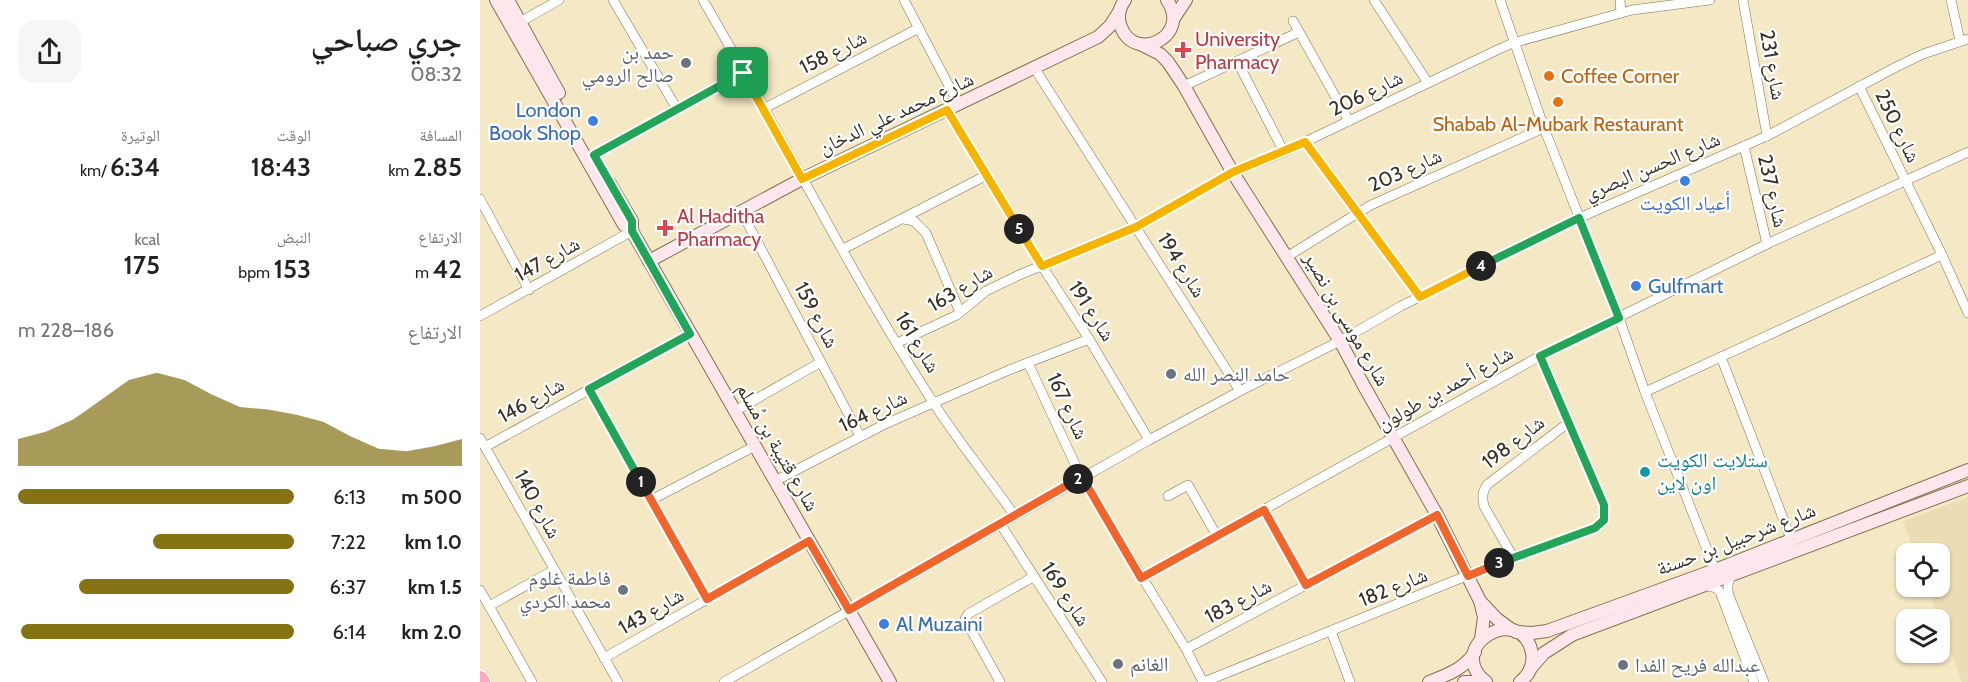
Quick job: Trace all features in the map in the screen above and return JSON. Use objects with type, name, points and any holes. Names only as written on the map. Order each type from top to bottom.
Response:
[{"type":"street","name":"شارع قتيبة بن مُسلم","points":[[496,0],[624,225],[632,231],[890,682]]},
{"type":"street","name":"شارع قتيبة بن مُسلم","points":[[508,0],[632,221],[632,231]]},
{"type":"street","points":[[520,22],[559,0]]},
{"type":"street","points":[[613,0],[677,110]]},
{"type":"street","name":"شارع 161","points":[[703,0],[802,179],[933,403],[1015,516]]},
{"type":"street","points":[[904,0],[959,105]]},
{"type":"street","points":[[1167,0],[1173,10],[1173,22],[1168,41],[1168,63]]},
{"type":"street","points":[[1122,4],[1121,28],[1136,42],[1156,43],[1169,33],[1186,0]]},
{"type":"street","points":[[1374,0],[1428,83]]},
{"type":"street","points":[[1500,0],[1544,128],[1715,570]]},
{"type":"street","points":[[1620,0],[1621,13]]},
{"type":"street","name":"شارع 206","points":[[1136,227],[1233,172],[1284,152],[1513,43],[1621,13],[1710,0]]},
{"type":"street","name":"شارع 231","points":[[1743,0],[1767,136]]},
{"type":"street","points":[[1951,0],[1964,40]]},
{"type":"street","name":"شارع محمد علي الدخان","points":[[649,261],[802,179],[1098,38],[1114,21],[1122,4]]},
{"type":"street","points":[[1293,21],[1349,121]]},
{"type":"street","name":"شارع 158","points":[[763,109],[919,28]]},
{"type":"street","points":[[1184,86],[1299,32]]},
{"type":"street","name":"شارع محمد علي الدخان","points":[[1098,38],[1118,37],[1136,42]]},
{"type":"street","name":"شارع الحسن البصري","points":[[728,681],[1082,477],[1420,297],[1579,218],[1767,136],[1923,54],[1964,40]]},
{"type":"street","name":"شارع موسى بن نصير","points":[[1136,42],[1154,50],[1168,63],[1184,86],[1233,172],[1340,341],[1437,515],[1480,601],[1484,617],[1481,639]]},
{"type":"street","points":[[1237,61],[1284,152]]},
{"type":"street","name":"شارع 194","points":[[1035,69],[1240,391]]},
{"type":"street","points":[[594,155],[743,73]]},
{"type":"street","name":"شارع 250","points":[[1859,86],[1967,307]]},
{"type":"street","name":"شارع 191","points":[[947,110],[1149,440]]},
{"type":"street","name":"شارع 203","points":[[1288,256],[1357,213],[1544,128]]},
{"type":"street","points":[[1305,142],[1420,297]]},
{"type":"street","name":"شارع 237","points":[[1744,147],[1767,244]]},
{"type":"street","name":"شارع أحمد بن طولون","points":[[1141,578],[1540,356],[1767,244],[1968,152]]},
{"type":"street","points":[[843,249],[987,176]]},
{"type":"street","points":[[480,199],[529,290]]},
{"type":"street","name":"شارع 159","points":[[741,211],[860,436]]},
{"type":"street","points":[[904,219],[914,221],[926,233],[960,312]]},
{"type":"street","name":"شارع 163","points":[[897,343],[960,312],[986,291],[1136,227]]},
{"type":"street","name":"شارع 147","points":[[480,316],[632,231]]},
{"type":"street","points":[[1645,392],[1942,255]]},
{"type":"street","name":"شارع 146","points":[[482,442],[589,389],[690,334]]},
{"type":"street","name":"شارع 164","points":[[775,481],[860,436],[933,403],[1089,339]]},
{"type":"street","name":"شارع 198","points":[[1540,356],[1604,505],[1604,520]]},
{"type":"street","points":[[1721,357],[1791,539]]},
{"type":"street","points":[[735,411],[821,362]]},
{"type":"street","name":"شارع 167","points":[[1028,363],[1082,477],[1186,649],[1203,682]]},
{"type":"street","points":[[589,389],[707,599]]},
{"type":"street","name":"شارع 198","points":[[1514,557],[1486,510],[1483,493],[1488,484],[1568,423]]},
{"type":"street","name":"شارع 140","points":[[482,442],[618,682]]},
{"type":"street","points":[[651,500],[755,446]]},
{"type":"street","name":"شارع شرحبيل بن حسنة","points":[[1481,639],[1493,631],[1532,633],[1547,631],[1715,570],[1968,470]]},
{"type":"street","points":[[1168,496],[1188,485],[1217,536]]},
{"type":"street","name":"شارع شرحبيل بن حسنة","points":[[1526,677],[1544,653],[1572,635],[1968,486]]},
{"type":"street","points":[[1264,510],[1306,585]]},
{"type":"street","name":"شارع 183","points":[[1186,649],[1437,515]]},
{"type":"street","name":"شارع 182","points":[[1203,682],[1514,557],[1595,528],[1604,520]]},
{"type":"street","name":"شارع 169","points":[[1001,525],[1102,682]]},
{"type":"street","name":"شارع 143","points":[[604,658],[809,541]]},
{"type":"street","points":[[489,606],[554,570]]},
{"type":"street","points":[[1733,574],[1728,585],[1729,596],[1764,682]]},
{"type":"street","points":[[1000,682],[965,619],[968,614],[1034,577]]},
{"type":"street","points":[[1704,585],[1716,588],[1720,592],[1754,682]]},
{"type":"street","points":[[480,590],[532,682]]},
{"type":"street","name":"شارع موسى بن نصير","points":[[1480,601],[1492,615],[1524,638],[1530,646],[1532,660],[1526,677]]},
{"type":"street","points":[[1331,630],[1350,682]]},
{"type":"street","points":[[1429,682],[1458,670],[1475,652],[1481,639]]},
{"type":"street","points":[[1475,652],[1475,666],[1479,675],[1486,682]]},
{"type":"street","points":[[1464,682],[1486,682]]},
{"type":"shaded area","points":[[1968,497],[1968,682],[1962,682],[1950,649],[1950,609],[1935,609],[1931,597],[1950,597],[1950,543],[1911,543],[1903,521]]},
{"type":"place","name":"University Pharmacy","points":[[1183,50]]},
{"type":"place","name":"حمد بن صالح الرومي","points":[[686,63]]},
{"type":"place","name":"Coffee Corner","points":[[1549,76]]},
{"type":"place","name":"Shabab Al-Mubark Restaurant","points":[[1558,102]]},
{"type":"place","name":"London Book Shop","points":[[593,121]]},
{"type":"place","name":"أعياد الكويت","points":[[1685,181]]},
{"type":"place","name":"Al Haditha Pharmacy","points":[[665,228]]},
{"type":"place","name":"Gulfmart","points":[[1636,286]]},
{"type":"place","name":"حامد النصر الله","points":[[1171,374]]},
{"type":"place","name":"ستلايت الكويت اون لاين","points":[[1645,472]]},
{"type":"place","name":"فاطمة غلوم محمد الكردي","points":[[623,590]]},
{"type":"place","name":"Al Muzaini","points":[[884,624]]},
{"type":"place","name":"الغانم","points":[[1118,664]]},
{"type":"place","name":"عبدالله فريح الفدا","points":[[1623,665]]},
{"type":"route","points":[[743,73],[802,179],[947,110],[1042,266],[1136,227],[1233,172],[1305,142],[1420,297],[1579,218],[1619,318],[1540,356],[1604,505],[1606,516],[1604,520],[1595,528],[1468,576],[1437,515],[1306,585],[1264,510],[1141,578],[1082,477],[849,610],[809,541],[707,599],[589,389],[690,334],[632,231],[632,221],[594,155],[743,73]]}]
